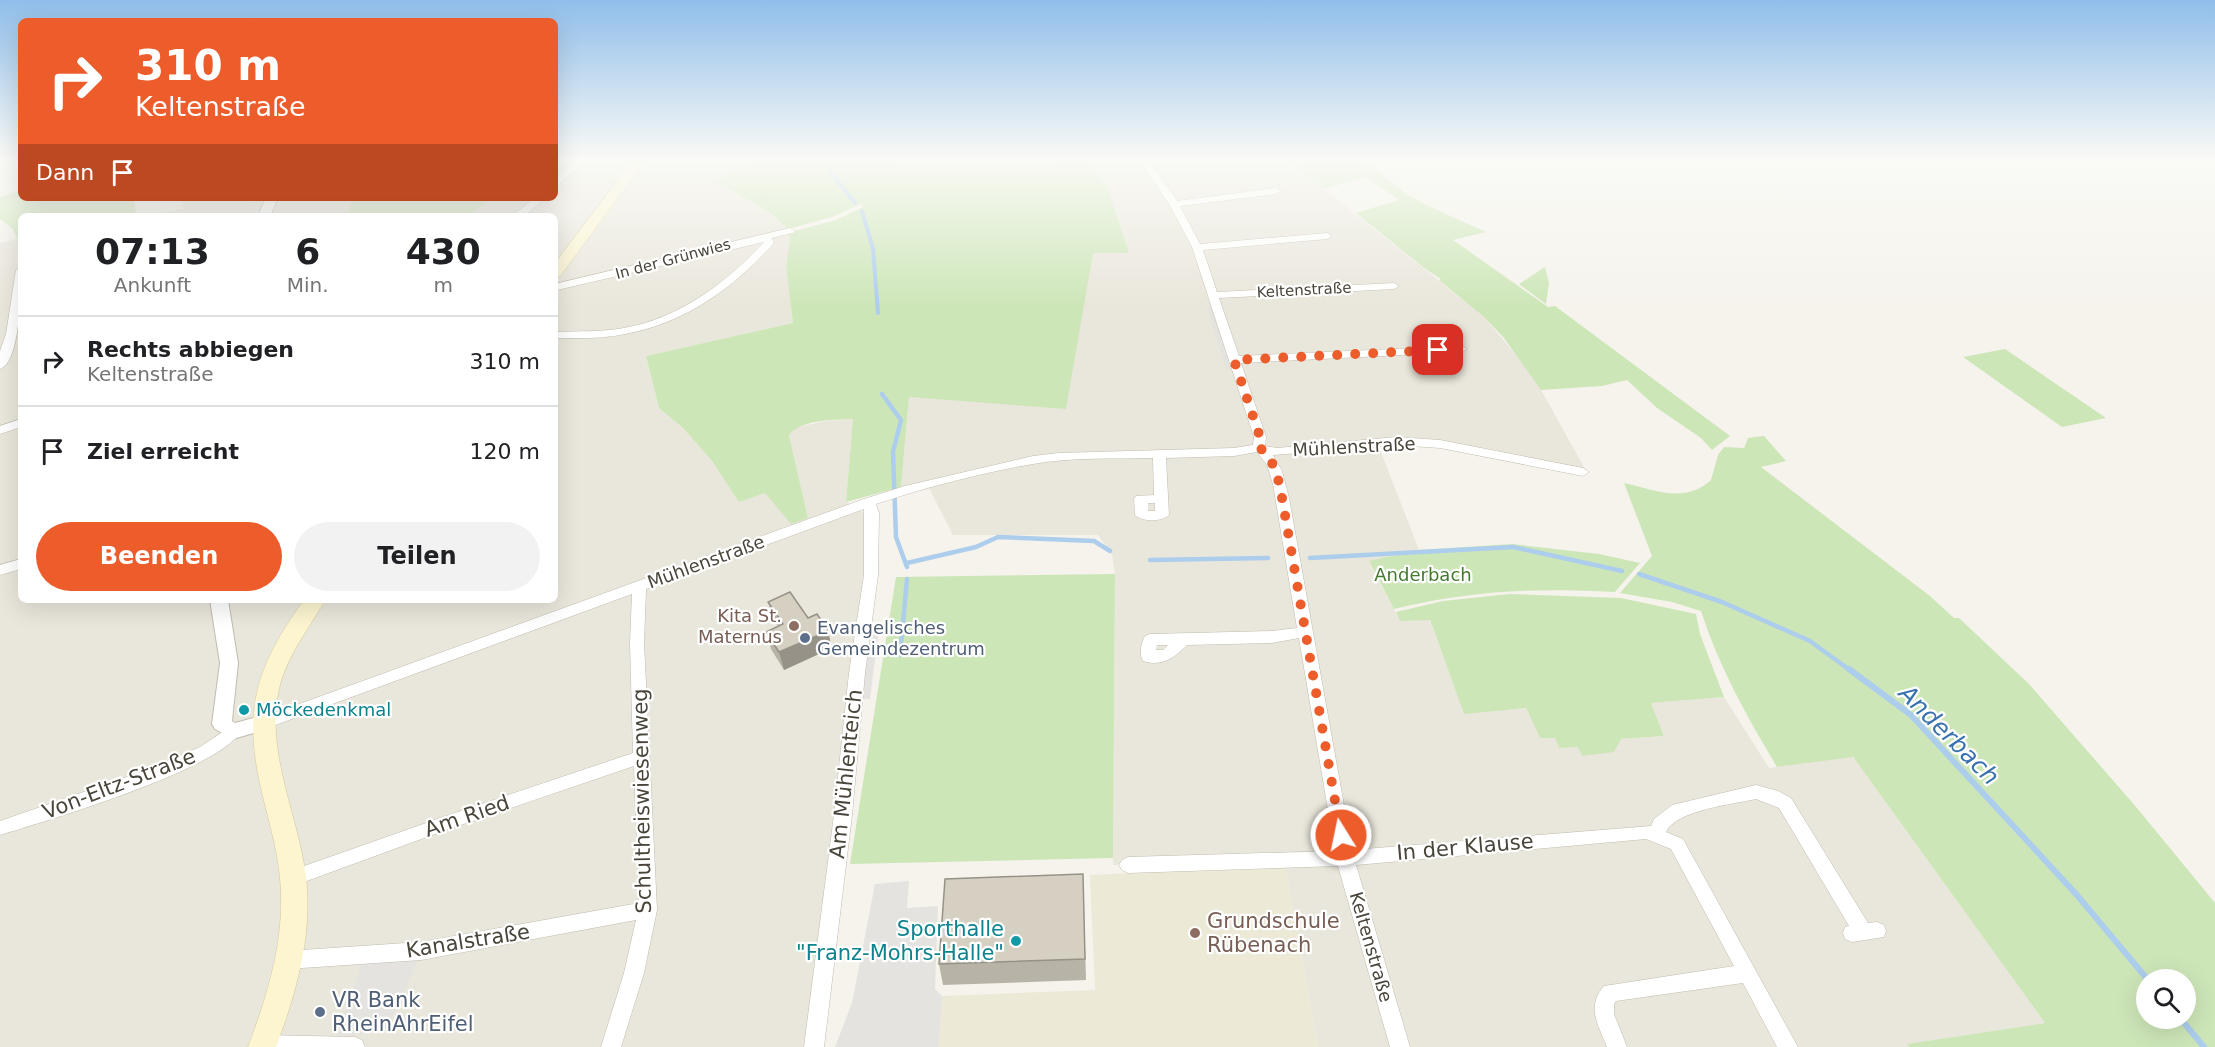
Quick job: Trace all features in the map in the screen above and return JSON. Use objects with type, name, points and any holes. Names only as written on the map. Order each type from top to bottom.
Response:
[{"type":"main road","points":[[558,277],[607,208]]},
{"type":"main road","points":[[263,1046],[275,1013],[287,960],[293,916],[293,878],[266,746],[264,723],[268,688],[295,630],[313,603]]},
{"type":"street","name":"Keltenstraße","points":[[1176,208],[1197,247],[1214,295],[1260,437],[1259,447],[1269,456],[1275,467],[1293,554],[1345,858],[1400,1047]]},
{"type":"street","name":"In der Grünwies","points":[[558,280],[669,261],[790,231]]},
{"type":"street","points":[[558,335],[626,331],[687,311],[730,280],[762,250],[769,242],[764,236]]},
{"type":"street","points":[[1197,247],[1327,236]]},
{"type":"street","name":"Keltenstraße","points":[[1214,295],[1394,286]]},
{"type":"street","points":[[0,366],[12,334],[18,291]]},
{"type":"street","points":[[1234,360],[1461,349]]},
{"type":"street","points":[[0,430],[18,424]]},
{"type":"street","name":"Mühlenstraße","points":[[264,723],[902,491],[1033,460],[1059,457],[1234,452],[1259,447],[1277,452],[1396,441],[1440,444],[1583,472]]},
{"type":"street","points":[[1159,454],[1161,499]]},
{"type":"street","name":"Am Mühlenteich","points":[[814,1047],[842,826],[857,673],[871,575],[872,513],[876,500]]},
{"type":"street","points":[[0,570],[18,565]]},
{"type":"street","name":"Schultheiswiesenweg","points":[[611,1047],[634,973],[648,910],[637,643],[639,587]]},
{"type":"street","points":[[219,603],[229,663],[222,724],[233,731],[264,723]]},
{"type":"street","points":[[1183,639],[1272,637],[1305,632]]},
{"type":"street","name":"Von-Eltz-Straße","points":[[0,828],[103,795],[157,774],[214,746],[226,739],[233,731]]},
{"type":"street","name":"Am Ried","points":[[293,878],[443,824],[642,758]]},
{"type":"street","points":[[1788,1047],[1677,844],[1657,834],[1660,824],[1678,810],[1756,792],[1772,796],[1785,804],[1864,932]]},
{"type":"street","name":"In der Klause","points":[[1128,865],[1345,858],[1647,832],[1657,834]]},
{"type":"street","name":"Kanalstraße","points":[[287,960],[421,951],[648,910]]},
{"type":"street","points":[[1617,1047],[1604,1014],[1604,1001],[1611,993],[1748,973]]},
{"type":"street","points":[[263,1046],[356,1047]]},
{"type":"shaded area","points":[[182,208],[350,208],[348,213],[161,213]]},
{"type":"shaded area","points":[[479,208],[763,208],[788,229],[790,239],[786,266],[793,323],[646,356],[659,408],[683,428],[712,461],[739,501],[765,493],[808,517],[789,435],[794,428],[825,421],[853,419],[846,502],[866,514],[865,573],[805,1047],[0,1047],[0,243],[18,240],[18,603],[558,603],[558,213],[473,213]]},
{"type":"shaded area","points":[[1114,208],[1348,208],[1484,317],[1522,362],[1541,390],[1585,469],[1585,475],[1441,447],[1409,444],[1379,447],[1419,550],[1369,562],[1400,621],[1429,619],[1464,713],[1526,708],[1540,738],[1555,738],[1560,748],[1578,747],[1621,739],[1664,736],[1651,703],[1724,697],[1769,768],[1852,756],[2045,1023],[1908,1044],[1910,1047],[1318,1047],[1284,860],[1113,865],[1115,574],[1112,554],[1098,535],[953,535],[926,482],[901,487],[909,397],[1093,253],[1129,253]]},
{"type":"shaded area","points":[[1207,307],[1212,307],[1231,369],[1226,369]]},
{"type":"shaded area","points":[[868,627],[879,627],[870,699],[860,699]]},
{"type":"shaded area","name":"Grundschule Rübenach","points":[[1285,866],[1318,1047],[939,1047],[942,996],[1095,990],[1090,875]]},
{"type":"shaded area","points":[[909,881],[907,908],[938,906],[935,989],[942,996],[939,1047],[835,1047],[852,1003],[875,884]]},
{"type":"shaded area","points":[[419,958],[385,1032],[336,1036],[363,962]]},
{"type":"green space","points":[[0,208],[135,208],[136,213],[18,213],[18,241],[13,229],[0,219]]},
{"type":"green space","points":[[350,208],[479,208],[473,213],[348,213]]},
{"type":"green space","points":[[763,208],[852,208],[832,217],[788,229]]},
{"type":"green space","points":[[861,208],[1114,208],[1129,253],[1093,253],[1066,409],[909,397],[901,487],[846,502],[853,419],[828,420],[801,426],[789,435],[808,518],[791,524],[765,493],[739,502],[712,461],[683,428],[659,408],[646,356],[793,323],[786,266],[790,239],[787,233],[836,220]]},
{"type":"green space","points":[[1373,208],[1432,208],[1486,232],[1453,240],[1548,307],[1555,306],[1730,436],[1712,450],[1701,438],[1657,408],[1627,380],[1602,386],[1541,390],[1504,338],[1484,317],[1439,280],[1441,279],[1356,213]]},
{"type":"green space","points":[[1545,267],[1549,283],[1546,304],[1519,284]]},
{"type":"green space","points":[[2005,349],[2106,418],[2062,427],[1963,357]]},
{"type":"green space","points":[[1764,436],[1786,461],[1761,467],[1930,596],[1954,618],[1959,618],[2029,684],[2137,808],[2215,903],[2215,1047],[1910,1047],[1907,1044],[2045,1023],[1853,757],[1777,767],[1716,652],[1701,611],[1672,602],[1620,593],[1652,556],[1624,483],[1669,493],[1691,492],[1711,480],[1718,455],[1724,447],[1744,448],[1748,438]]},
{"type":"green space","name":"Anderbach","points":[[1512,544],[1599,554],[1640,563],[1615,592],[1557,590],[1477,594],[1394,609],[1369,561],[1419,550]]},
{"type":"green space","points":[[1115,574],[1113,858],[850,864],[896,577]]},
{"type":"green space","points":[[1510,594],[1621,598],[1696,614],[1700,634],[1724,697],[1651,703],[1664,736],[1621,739],[1614,752],[1582,756],[1578,747],[1559,748],[1555,738],[1540,738],[1526,708],[1464,714],[1430,620],[1400,621],[1396,612],[1443,601]]},
{"type":"building","points":[[790,592],[808,618],[817,614],[828,631],[779,652],[766,632],[783,624],[768,602]]},
{"type":"building","name":"Sporthalle \"Franz-Mohrs-Halle\"","points":[[1083,874],[1085,959],[939,964],[945,879]]},
{"type":"waterway","points":[[862,211],[873,249],[878,313]]},
{"type":"waterway","points":[[882,394],[901,420],[893,452],[896,537],[907,567]]},
{"type":"waterway","name":"Anderbach","points":[[907,563],[976,547],[998,537],[1094,541],[1110,551]]},
{"type":"waterway","name":"Anderbach","points":[[1310,558],[1513,547],[1622,571]]},
{"type":"waterway","name":"Anderbach","points":[[1150,560],[1268,558]]},
{"type":"waterway","name":"Anderbach","points":[[1639,574],[1722,602],[1810,641],[1851,671]]},
{"type":"waterway","points":[[900,655],[907,579]]},
{"type":"waterway","name":"Anderbach","points":[[1849,669],[1911,715],[2076,894],[2139,969]]},
{"type":"waterway","name":"Anderbach","points":[[2189,1029],[2204,1047]]},
{"type":"place","name":"Kita St. Maternus","points":[[794,626]]},
{"type":"place","name":"Evangelisches Gemeindezentrum","points":[[805,638]]},
{"type":"place","name":"Möckedenkmal","points":[[244,710]]},
{"type":"place","name":"Grundschule Rübenach","points":[[1195,933]]},
{"type":"place","name":"Sporthalle \"Franz-Mohrs-Halle\"","points":[[1016,941]]},
{"type":"place","name":"VR Bank RheinAhrEifel","points":[[320,1012]]},
{"type":"route","points":[[1341,835],[1282,498],[1275,467],[1269,456],[1259,447],[1260,437],[1234,360],[1438,350]]}]
